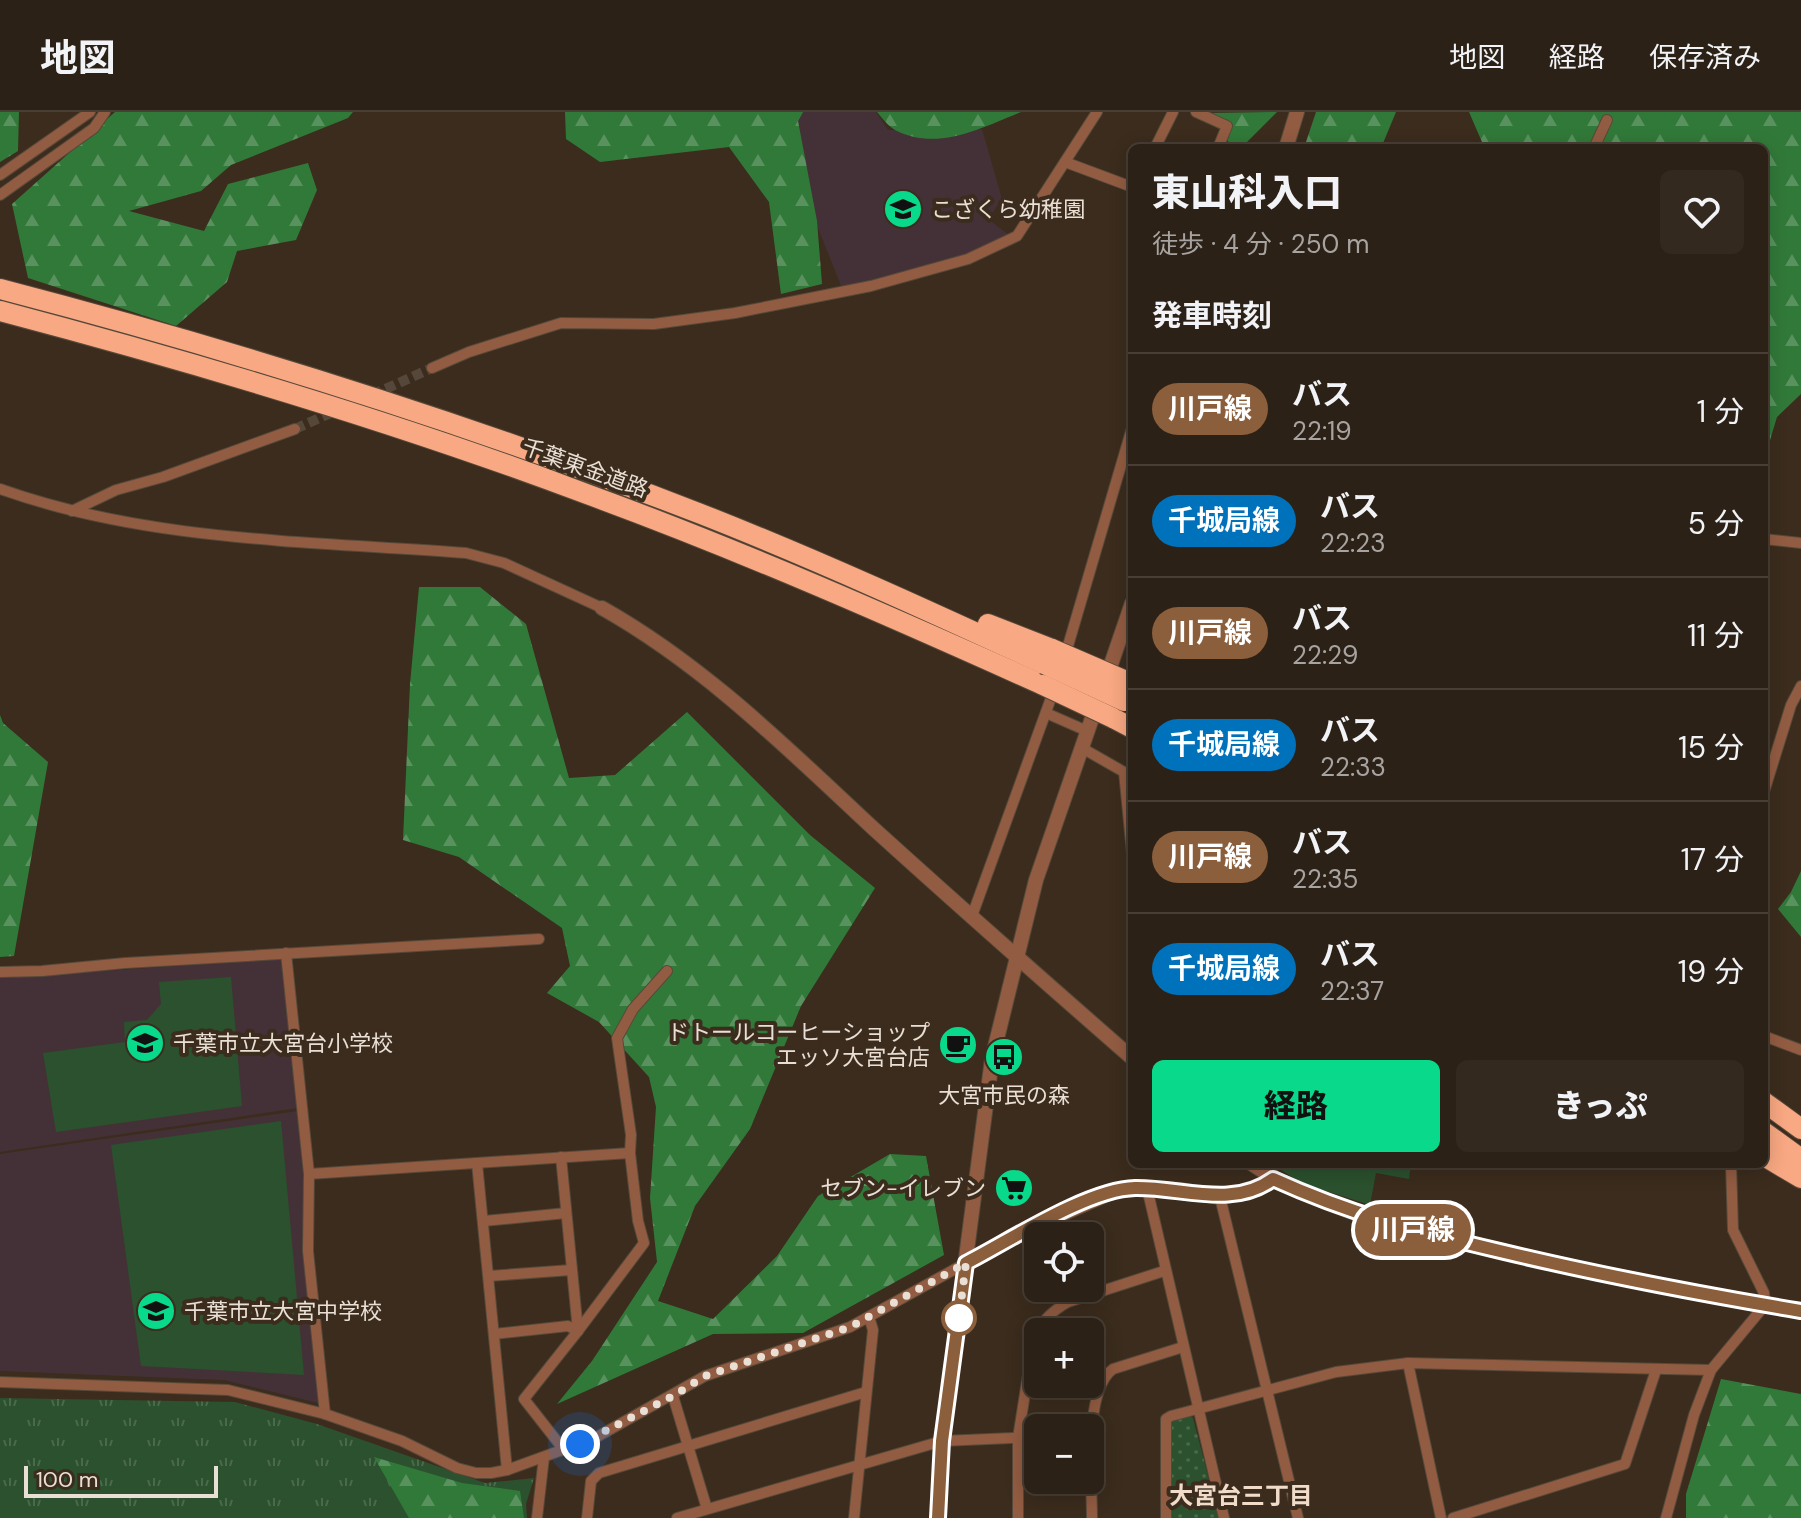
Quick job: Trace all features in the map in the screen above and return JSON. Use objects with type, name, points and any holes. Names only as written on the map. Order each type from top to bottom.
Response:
[{"type":"highway","name":"千葉東金道路","points":[[0,289],[268,364],[482,434],[702,514],[897,596],[923,599],[1048,657],[1125,698]]},
{"type":"highway","name":"千葉東金道路","points":[[0,311],[172,357],[448,444],[584,492],[850,599],[1043,685],[1125,698]]},
{"type":"highway","points":[[1768,1104],[1801,1129]]},
{"type":"highway","points":[[1768,1135],[1801,1159]]},
{"type":"highway","points":[[1768,1158],[1801,1178]]},
{"type":"street","points":[[0,175],[90,112]]},
{"type":"street","points":[[0,195],[94,128],[105,112]]},
{"type":"street","points":[[432,368],[469,352],[561,323],[654,324],[735,313],[871,286],[968,259],[1017,236],[1097,112]]},
{"type":"street","points":[[1157,144],[1173,112]]},
{"type":"street","points":[[1196,112],[1227,126],[1220,144]]},
{"type":"street","points":[[1287,144],[1297,112]]},
{"type":"street","points":[[1596,144],[1607,120]]},
{"type":"street","points":[[1065,162],[1128,186]]},
{"type":"street","points":[[72,511],[116,490],[163,477],[295,429]]},
{"type":"street","points":[[972,916],[1069,645],[1128,442]]},
{"type":"street","points":[[0,489],[126,524],[191,533],[466,553],[504,563],[602,608],[682,658],[744,709],[1128,1054]]},
{"type":"street","points":[[1768,539],[1801,543]]},
{"type":"street","points":[[938,1518],[942,1441],[992,1059],[1036,880],[1128,614]]},
{"type":"street","points":[[1768,779],[1791,705],[1801,686]]},
{"type":"street","points":[[1046,713],[1087,731]]},
{"type":"street","points":[[1082,748],[1124,772],[1128,812]]},
{"type":"street","points":[[0,972],[539,939]]},
{"type":"street","points":[[286,953],[309,1174],[308,1251],[325,1414]]},
{"type":"street","points":[[564,1450],[524,1399],[644,1243],[638,1221],[630,1153],[631,1135],[617,1038],[633,1009],[667,971]]},
{"type":"street","points":[[1768,1038],[1801,1050]]},
{"type":"street","points":[[309,1174],[630,1153]]},
{"type":"street","points":[[561,1157],[578,1331]]},
{"type":"street","points":[[477,1163],[507,1470]]},
{"type":"street","points":[[1258,1168],[1273,1179],[1355,1213],[1406,1228],[1593,1273],[1801,1311]]},
{"type":"street","points":[[1666,1518],[1694,1415],[1711,1370],[1765,1305],[1764,1293],[1733,1230],[1731,1168]]},
{"type":"street","points":[[0,1382],[228,1390],[325,1414],[402,1441],[457,1468],[476,1473],[507,1470],[595,1438],[705,1376],[835,1333],[1021,1232],[1115,1191],[1147,1188],[1220,1197],[1250,1192],[1273,1179]]},
{"type":"street","points":[[1147,1188],[1224,1518]]},
{"type":"street","points":[[1220,1197],[1298,1518]]},
{"type":"street","points":[[484,1221],[566,1213]]},
{"type":"street","points":[[489,1276],[571,1270]]},
{"type":"street","points":[[1018,1518],[1018,1438],[1037,1329],[1068,1302],[1164,1271]]},
{"type":"street","points":[[854,1518],[873,1330],[869,1317]]},
{"type":"street","points":[[494,1334],[568,1326],[578,1331]]},
{"type":"street","points":[[1093,1414],[1094,1399],[1104,1376],[1113,1369],[1183,1347]]},
{"type":"street","points":[[1166,1518],[1166,1419],[1266,1389],[1336,1372],[1408,1363],[1711,1370]]},
{"type":"street","points":[[1408,1363],[1441,1518]]},
{"type":"street","points":[[1453,1518],[1625,1464],[1656,1370]]},
{"type":"street","points":[[587,1518],[594,1476],[866,1392]]},
{"type":"street","points":[[673,1396],[707,1509]]},
{"type":"street","points":[[677,1518],[942,1441],[1024,1438]]},
{"type":"street","points":[[537,1518],[544,1457]]},
{"type":"street","points":[[1092,1494],[1092,1518]]},
{"type":"shaded area","name":"こざくら幼稚園","points":[[800,112],[876,112],[888,130],[982,129],[1002,199],[988,219],[1009,235],[964,256],[842,288],[801,186],[792,115]]},
{"type":"shaded area","name":"千葉市立大宮台小学校","points":[[281,959],[298,1108],[0,1152],[0,978]]},
{"type":"shaded area","name":"千葉市立大宮中学校","points":[[298,1111],[322,1404],[224,1380],[0,1371],[0,1154]]},
{"type":"green space","points":[[0,112],[19,112],[18,151],[0,162]]},
{"type":"green space","points":[[115,112],[353,112],[348,118],[231,165],[201,191],[129,211],[204,231],[228,184],[308,163],[317,190],[296,240],[237,251],[227,282],[176,326],[28,278],[12,204]]},
{"type":"green space","points":[[565,112],[803,112],[798,121],[817,221],[822,284],[781,294],[769,202],[729,147],[600,162],[566,139]]},
{"type":"green space","points":[[877,112],[1021,112],[975,131],[927,139],[895,130]]},
{"type":"green space","points":[[1277,112],[1245,144],[1230,144],[1207,113]]},
{"type":"green space","points":[[1316,112],[1396,112],[1383,144],[1305,144]]},
{"type":"green space","points":[[1469,112],[1801,112],[1801,394],[1777,417],[1768,447],[1768,144],[1482,142]]},
{"type":"green space","points":[[419,587],[480,587],[526,624],[569,778],[615,775],[687,712],[810,835],[875,888],[801,1006],[750,1129],[695,1206],[658,1301],[713,1319],[777,1256],[818,1196],[890,1154],[926,1156],[944,1255],[803,1333],[713,1334],[557,1404],[592,1361],[657,1262],[650,1198],[656,1107],[649,1077],[599,1022],[547,993],[570,966],[562,928],[459,857],[403,840],[410,684]]},
{"type":"green space","points":[[0,715],[3,723],[48,762],[14,956],[0,957]]},
{"type":"green space","points":[[1801,871],[1801,937],[1778,909]]},
{"type":"green space","points":[[231,977],[242,1106],[56,1132],[43,1053],[125,1042],[124,1022],[147,1020],[161,1004],[159,982]]},
{"type":"green space","points":[[281,1121],[304,1375],[141,1366],[111,1145]]},
{"type":"green space","points":[[1278,1168],[1410,1168],[1409,1179],[1376,1173],[1370,1205],[1301,1183]]},
{"type":"green space","points":[[1721,1379],[1801,1394],[1801,1518],[1686,1518],[1686,1494]]},
{"type":"green space","points":[[0,1398],[235,1402],[317,1424],[485,1483],[534,1478],[526,1504],[527,1518],[0,1518]]},
{"type":"green space","points":[[1186,1414],[1193,1418],[1219,1518],[1168,1518],[1170,1419]]},
{"type":"green space","points":[[374,1457],[462,1483],[520,1491],[524,1518],[409,1518]]},
{"type":"tunnel","points":[[372,395],[432,368]]},
{"type":"tunnel","points":[[295,429],[335,411]]},
{"type":"bus line","name":"川戸線","points":[[938,1518],[942,1441],[966,1263],[1021,1232],[1115,1191],[1147,1188],[1220,1197],[1250,1192],[1273,1179],[1355,1213],[1406,1228],[1593,1273],[1801,1311]]},
{"type":"place","name":"こざくら幼稚園","points":[[903,209]]},
{"type":"place","name":"千葉市立大宮台小学校","points":[[145,1043]]},
{"type":"place","name":"ドトールコーヒーショップ エッソ大宮台店","points":[[958,1045]]},
{"type":"place","name":"大宮市民の森","points":[[1004,1057]]},
{"type":"place","name":"セブン-イレブン","points":[[1014,1188]]},
{"type":"place","name":"千葉市立大宮中学校","points":[[156,1311]]},
{"type":"district","name":"大宮台三丁目","points":[[1241,1495]]},
{"type":"route","points":[[580,1444],[705,1376],[850,1327],[966,1263],[959,1318]]}]
